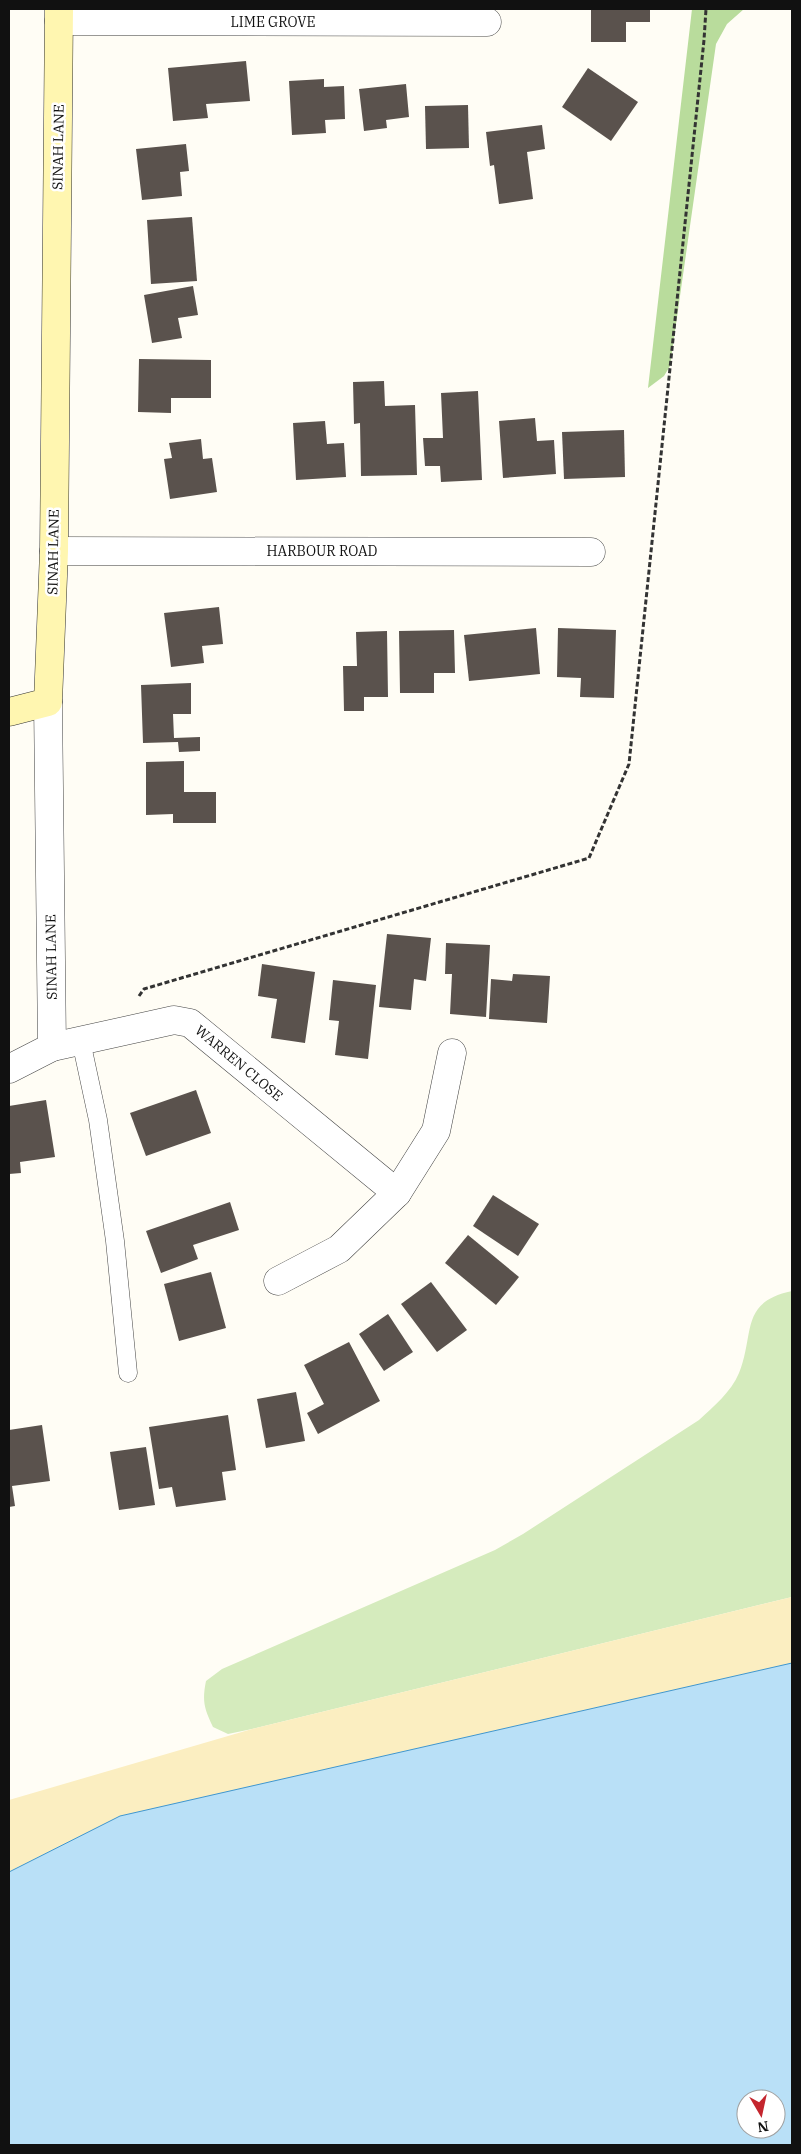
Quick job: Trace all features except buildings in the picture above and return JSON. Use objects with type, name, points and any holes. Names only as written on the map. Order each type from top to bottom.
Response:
[{"type":"street","name":"LIME GROVE","points":[[59,15],[487,22]]},
{"type":"street","name":"SINAH LANE","points":[[52,1047],[48,702],[54,550],[59,15]]},
{"type":"street","name":"HARBOUR ROAD","points":[[54,550],[591,552]]},
{"type":"street","points":[[9,712],[48,702]]},
{"type":"street","name":"WARREN CLOSE","points":[[52,1047],[174,1020],[190,1023],[397,1193]]},
{"type":"street","points":[[9,1069],[52,1047]]},
{"type":"street","points":[[278,1281],[339,1249],[397,1193],[436,1131],[452,1053]]},
{"type":"lane","points":[[81,1041],[99,1130],[115,1241],[128,1373]]},
{"type":"path","points":[[112,1034],[144,989],[589,858],[629,764],[706,9]]},
{"type":"green space","points":[[692,9],[744,9],[727,24],[716,44],[670,366],[664,376],[648,388]]},
{"type":"green space","points":[[792,1291],[792,1597],[252,1729],[228,1734],[213,1727],[204,1699],[206,1681],[222,1669],[495,1550],[523,1534],[699,1420],[722,1398],[736,1380],[744,1359],[756,1311],[775,1296]]},
{"type":"sand","points":[[792,1597],[792,1927],[9,2145],[9,1800],[252,1729]]},
{"type":"water","points":[[792,1663],[792,2145],[9,2145],[9,1872],[120,1816]]}]
